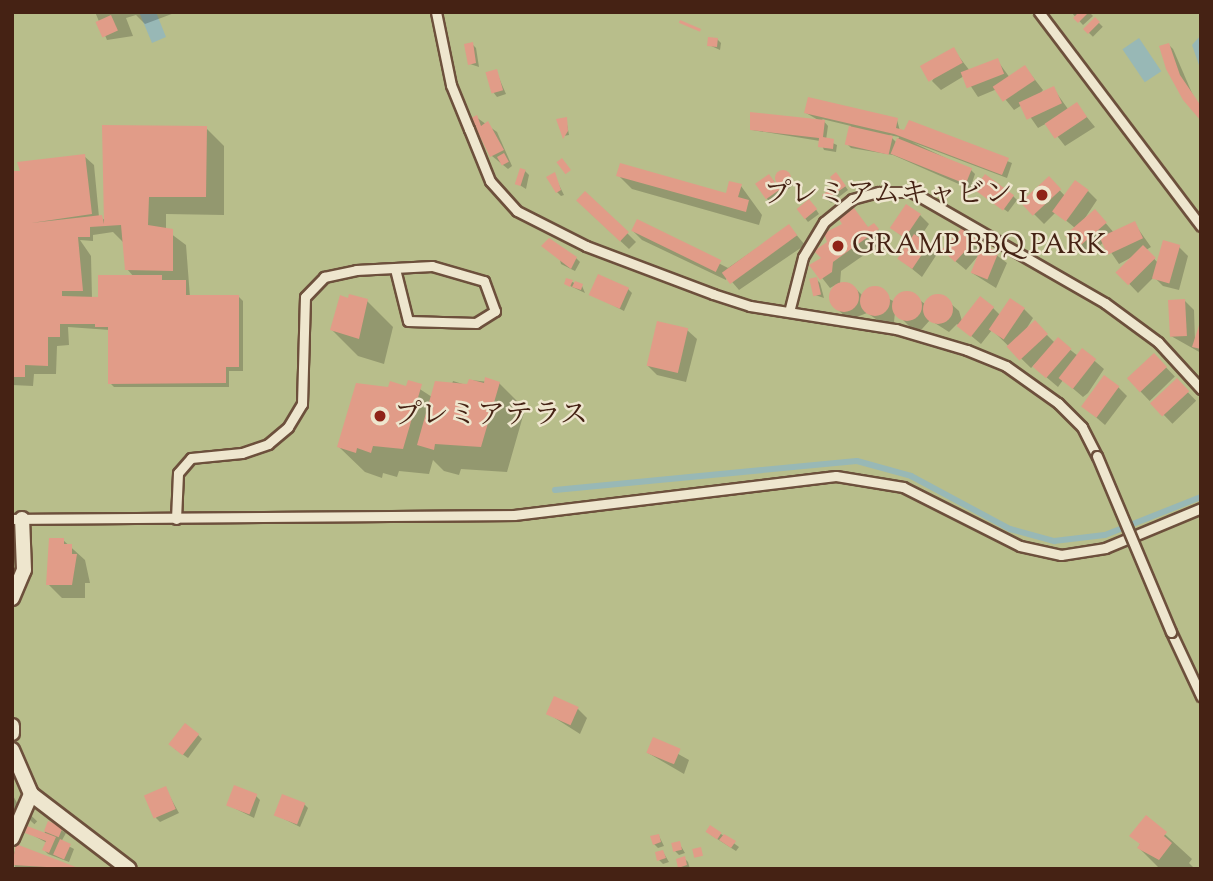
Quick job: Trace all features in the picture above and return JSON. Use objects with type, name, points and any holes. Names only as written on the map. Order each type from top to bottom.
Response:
[{"type":"street","points":[[12,598],[24,570],[17,519]]},
{"type":"street","points":[[12,726],[12,733]]},
{"type":"street","points":[[12,750],[31,794],[129,869]]},
{"type":"street","points":[[12,838],[31,794]]},
{"type":"lane","points":[[436,12],[451,85],[490,181],[517,211],[586,246],[659,275],[750,306],[896,329],[1006,366],[1058,403],[1083,427],[1201,696]]},
{"type":"lane","points":[[1039,12],[1201,226]]},
{"type":"lane","points":[[789,312],[803,257],[824,222],[852,199],[879,192],[912,192],[1105,303],[1158,342],[1201,389]]},
{"type":"lane","points":[[176,519],[178,473],[191,458],[242,453],[268,444],[288,427],[302,404],[305,297],[324,277],[395,269],[432,266],[484,281],[495,311],[476,323],[408,321],[395,269]]},
{"type":"lane","points":[[17,519],[514,515],[836,476],[903,488],[1020,545],[1061,555],[1105,548],[1201,508]]},
{"type":"green space","points":[[12,12],[1201,12],[1201,869],[12,869]]},
{"type":"water","points":[[139,12],[156,12],[166,37],[152,43]]},
{"type":"water","points":[[1201,35],[1201,71],[1192,45]]},
{"type":"water","points":[[1139,38],[1161,71],[1145,82],[1122,49]]},
{"type":"building","points":[[1079,12],[1089,12],[1078,23],[1073,18]]},
{"type":"building","points":[[111,15],[118,31],[102,37],[95,22]]},
{"type":"building","points":[[1095,17],[1100,22],[1088,34],[1083,29]]},
{"type":"building","points":[[680,20],[701,29],[700,32],[679,23]]},
{"type":"building","points":[[708,37],[718,38],[717,47],[707,46]]},
{"type":"building","points":[[473,42],[476,63],[468,65],[464,44]]},
{"type":"building","points":[[1169,43],[1180,75],[1201,106],[1201,121],[1183,100],[1166,69],[1159,46]]},
{"type":"building","points":[[954,47],[963,63],[929,82],[920,66]]},
{"type":"building","points":[[998,58],[1004,74],[967,88],[961,72]]},
{"type":"building","points":[[1025,65],[1035,80],[1003,102],[993,87]]},
{"type":"building","points":[[497,69],[503,90],[492,93],[485,72]]},
{"type":"building","points":[[1054,86],[1062,103],[1027,120],[1019,102]]},
{"type":"building","points":[[808,97],[898,118],[896,128],[904,130],[909,120],[1009,158],[1002,175],[894,134],[804,113]]},
{"type":"building","points":[[1077,102],[1087,117],[1055,139],[1045,124]]},
{"type":"building","points":[[750,112],[825,120],[823,137],[834,139],[833,149],[818,147],[819,138],[750,130]]},
{"type":"building","points":[[477,115],[481,126],[488,121],[504,150],[490,157],[471,118]]},
{"type":"building","points":[[567,117],[568,131],[563,139],[556,119]]},
{"type":"building","points":[[102,125],[207,126],[206,197],[149,197],[148,225],[173,229],[173,271],[125,270],[121,225],[90,227],[90,237],[78,237],[83,291],[62,291],[62,296],[98,297],[98,275],[162,275],[162,280],[186,280],[186,295],[239,295],[239,367],[226,367],[226,383],[108,384],[108,327],[95,327],[95,324],[60,324],[60,337],[48,337],[48,366],[25,365],[25,377],[12,377],[12,171],[20,171],[17,162],[85,154],[92,214],[31,223],[102,215],[104,224]]},
{"type":"building","points":[[849,126],[893,136],[889,155],[845,145]]},
{"type":"building","points":[[897,138],[972,168],[966,184],[891,154]]},
{"type":"building","points":[[504,153],[509,162],[502,166],[497,157]]},
{"type":"building","points":[[562,158],[571,170],[565,174],[556,162]]},
{"type":"building","points":[[620,163],[726,193],[729,181],[742,184],[738,197],[749,200],[746,212],[616,176]]},
{"type":"building","points":[[520,168],[526,170],[520,186],[515,184]]},
{"type":"building","points":[[783,170],[789,172],[789,184],[783,186],[777,184],[775,178],[777,172]]},
{"type":"building","points":[[555,172],[561,190],[556,193],[546,177]]},
{"type":"building","points":[[836,172],[846,186],[826,200],[822,195],[836,185],[830,177]]},
{"type":"building","points":[[769,174],[780,190],[766,199],[755,184]]},
{"type":"building","points":[[985,174],[1014,195],[1003,211],[974,189]]},
{"type":"building","name":"プレミアムキャビン 1","points":[[1049,176],[1061,189],[1033,216],[1020,203]]},
{"type":"building","points":[[1075,180],[1089,190],[1066,222],[1052,212]]},
{"type":"building","points":[[585,191],[629,232],[620,241],[576,201]]},
{"type":"building","points":[[809,199],[817,209],[805,219],[797,209]]},
{"type":"building","points":[[906,204],[921,214],[905,238],[890,228]]},
{"type":"building","name":"GRAMP BBQ PARK","points":[[854,208],[868,227],[874,223],[879,229],[833,262],[832,272],[820,280],[809,265],[821,258],[814,251],[827,242],[824,233],[842,224],[839,219]]},
{"type":"building","points":[[1095,209],[1107,223],[1077,249],[1065,235]]},
{"type":"building","points":[[637,219],[721,260],[716,272],[631,231]]},
{"type":"building","points":[[1135,221],[1143,238],[1108,255],[1100,237]]},
{"type":"building","points":[[789,224],[797,235],[730,284],[722,273]]},
{"type":"building","points":[[963,227],[976,239],[955,262],[942,250]]},
{"type":"building","points":[[914,234],[929,244],[912,269],[897,259]]},
{"type":"building","points":[[549,238],[577,257],[571,269],[541,246]]},
{"type":"building","points":[[1163,240],[1180,245],[1169,283],[1152,278]]},
{"type":"building","points":[[982,245],[999,252],[987,280],[971,273]]},
{"type":"building","points":[[1143,245],[1156,258],[1128,285],[1115,273]]},
{"type":"building","points":[[598,274],[629,288],[620,309],[589,295]]},
{"type":"building","points":[[817,277],[821,295],[813,296],[809,279]]},
{"type":"building","points":[[566,278],[573,280],[570,287],[564,284]]},
{"type":"building","points":[[575,281],[583,284],[581,290],[572,287]]},
{"type":"building","points":[[844,282],[855,286],[859,297],[855,308],[844,312],[833,308],[829,297],[833,286]]},
{"type":"building","points":[[875,286],[881,287],[889,295],[889,307],[881,315],[875,316],[869,315],[861,307],[860,301],[861,295],[869,287]]},
{"type":"building","points":[[907,291],[918,295],[922,306],[918,317],[907,321],[896,317],[892,306],[896,295]]},
{"type":"building","points":[[349,294],[368,299],[359,339],[330,330],[340,295],[348,298]]},
{"type":"building","points":[[938,294],[944,295],[952,303],[952,315],[944,323],[938,324],[932,323],[924,315],[923,309],[924,303],[932,295]]},
{"type":"building","points":[[980,296],[994,307],[971,337],[957,326]]},
{"type":"building","points":[[1010,298],[1025,308],[1004,340],[989,330]]},
{"type":"building","points":[[1185,299],[1187,336],[1170,337],[1168,300]]},
{"type":"building","points":[[1201,319],[1201,349],[1192,347]]},
{"type":"building","points":[[1035,320],[1048,334],[1019,360],[1006,347]]},
{"type":"building","points":[[657,321],[688,328],[678,373],[647,366]]},
{"type":"building","points":[[1058,337],[1072,349],[1046,378],[1032,366]]},
{"type":"building","points":[[1082,348],[1096,359],[1073,389],[1059,378]]},
{"type":"building","points":[[1154,353],[1167,367],[1140,392],[1127,378]]},
{"type":"building","points":[[1104,375],[1119,386],[1096,418],[1081,407]]},
{"type":"building","name":"プレミアテラス","points":[[485,377],[500,382],[481,447],[435,444],[434,450],[417,445],[435,381],[467,384],[469,379],[484,383]]},
{"type":"building","points":[[1177,378],[1189,391],[1162,416],[1150,403]]},
{"type":"building","name":"プレミアテラス","points":[[408,380],[422,384],[403,449],[373,446],[371,453],[357,448],[356,453],[337,447],[356,383],[388,387],[390,381],[406,386]]},
{"type":"building","points":[[49,538],[64,538],[64,544],[72,544],[72,554],[77,554],[72,585],[46,585]]},
{"type":"building","points":[[554,696],[579,707],[571,725],[546,714]]},
{"type":"building","points":[[185,723],[199,734],[183,755],[168,744]]},
{"type":"building","points":[[653,737],[681,749],[674,764],[646,753]]},
{"type":"building","points":[[234,785],[257,794],[249,814],[226,806]]},
{"type":"building","points":[[166,786],[176,809],[154,818],[144,795]]},
{"type":"building","points":[[282,794],[305,803],[297,824],[274,815]]},
{"type":"building","points":[[1146,815],[1167,832],[1164,836],[1172,843],[1159,860],[1137,848],[1140,844],[1129,836]]},
{"type":"building","points":[[48,821],[63,827],[59,837],[44,831]]},
{"type":"building","points":[[710,825],[722,833],[717,839],[706,832]]},
{"type":"building","points":[[27,826],[56,837],[49,853],[42,850],[46,841],[25,833]]},
{"type":"building","points":[[659,834],[661,842],[653,845],[650,836]]},
{"type":"building","points":[[724,834],[736,841],[731,848],[719,840]]},
{"type":"building","points":[[60,839],[71,844],[64,859],[53,855]]},
{"type":"building","points":[[680,841],[682,850],[673,852],[671,843]]},
{"type":"building","points":[[16,844],[81,869],[12,865]]},
{"type":"building","points":[[701,847],[703,856],[694,858],[692,849]]},
{"type":"building","points":[[663,850],[666,858],[657,861],[655,852]]},
{"type":"building","points":[[685,856],[687,865],[678,868],[676,859]]},
{"type":"waterway","points":[[555,490],[857,461],[911,476],[1010,529],[1054,541],[1105,535],[1201,497]]},
{"type":"place","name":"プレミアムキャビン 1","points":[[1042,195]]},
{"type":"place","name":"GRAMP BBQ PARK","points":[[838,246]]},
{"type":"place","name":"プレミアテラス","points":[[380,416]]}]
